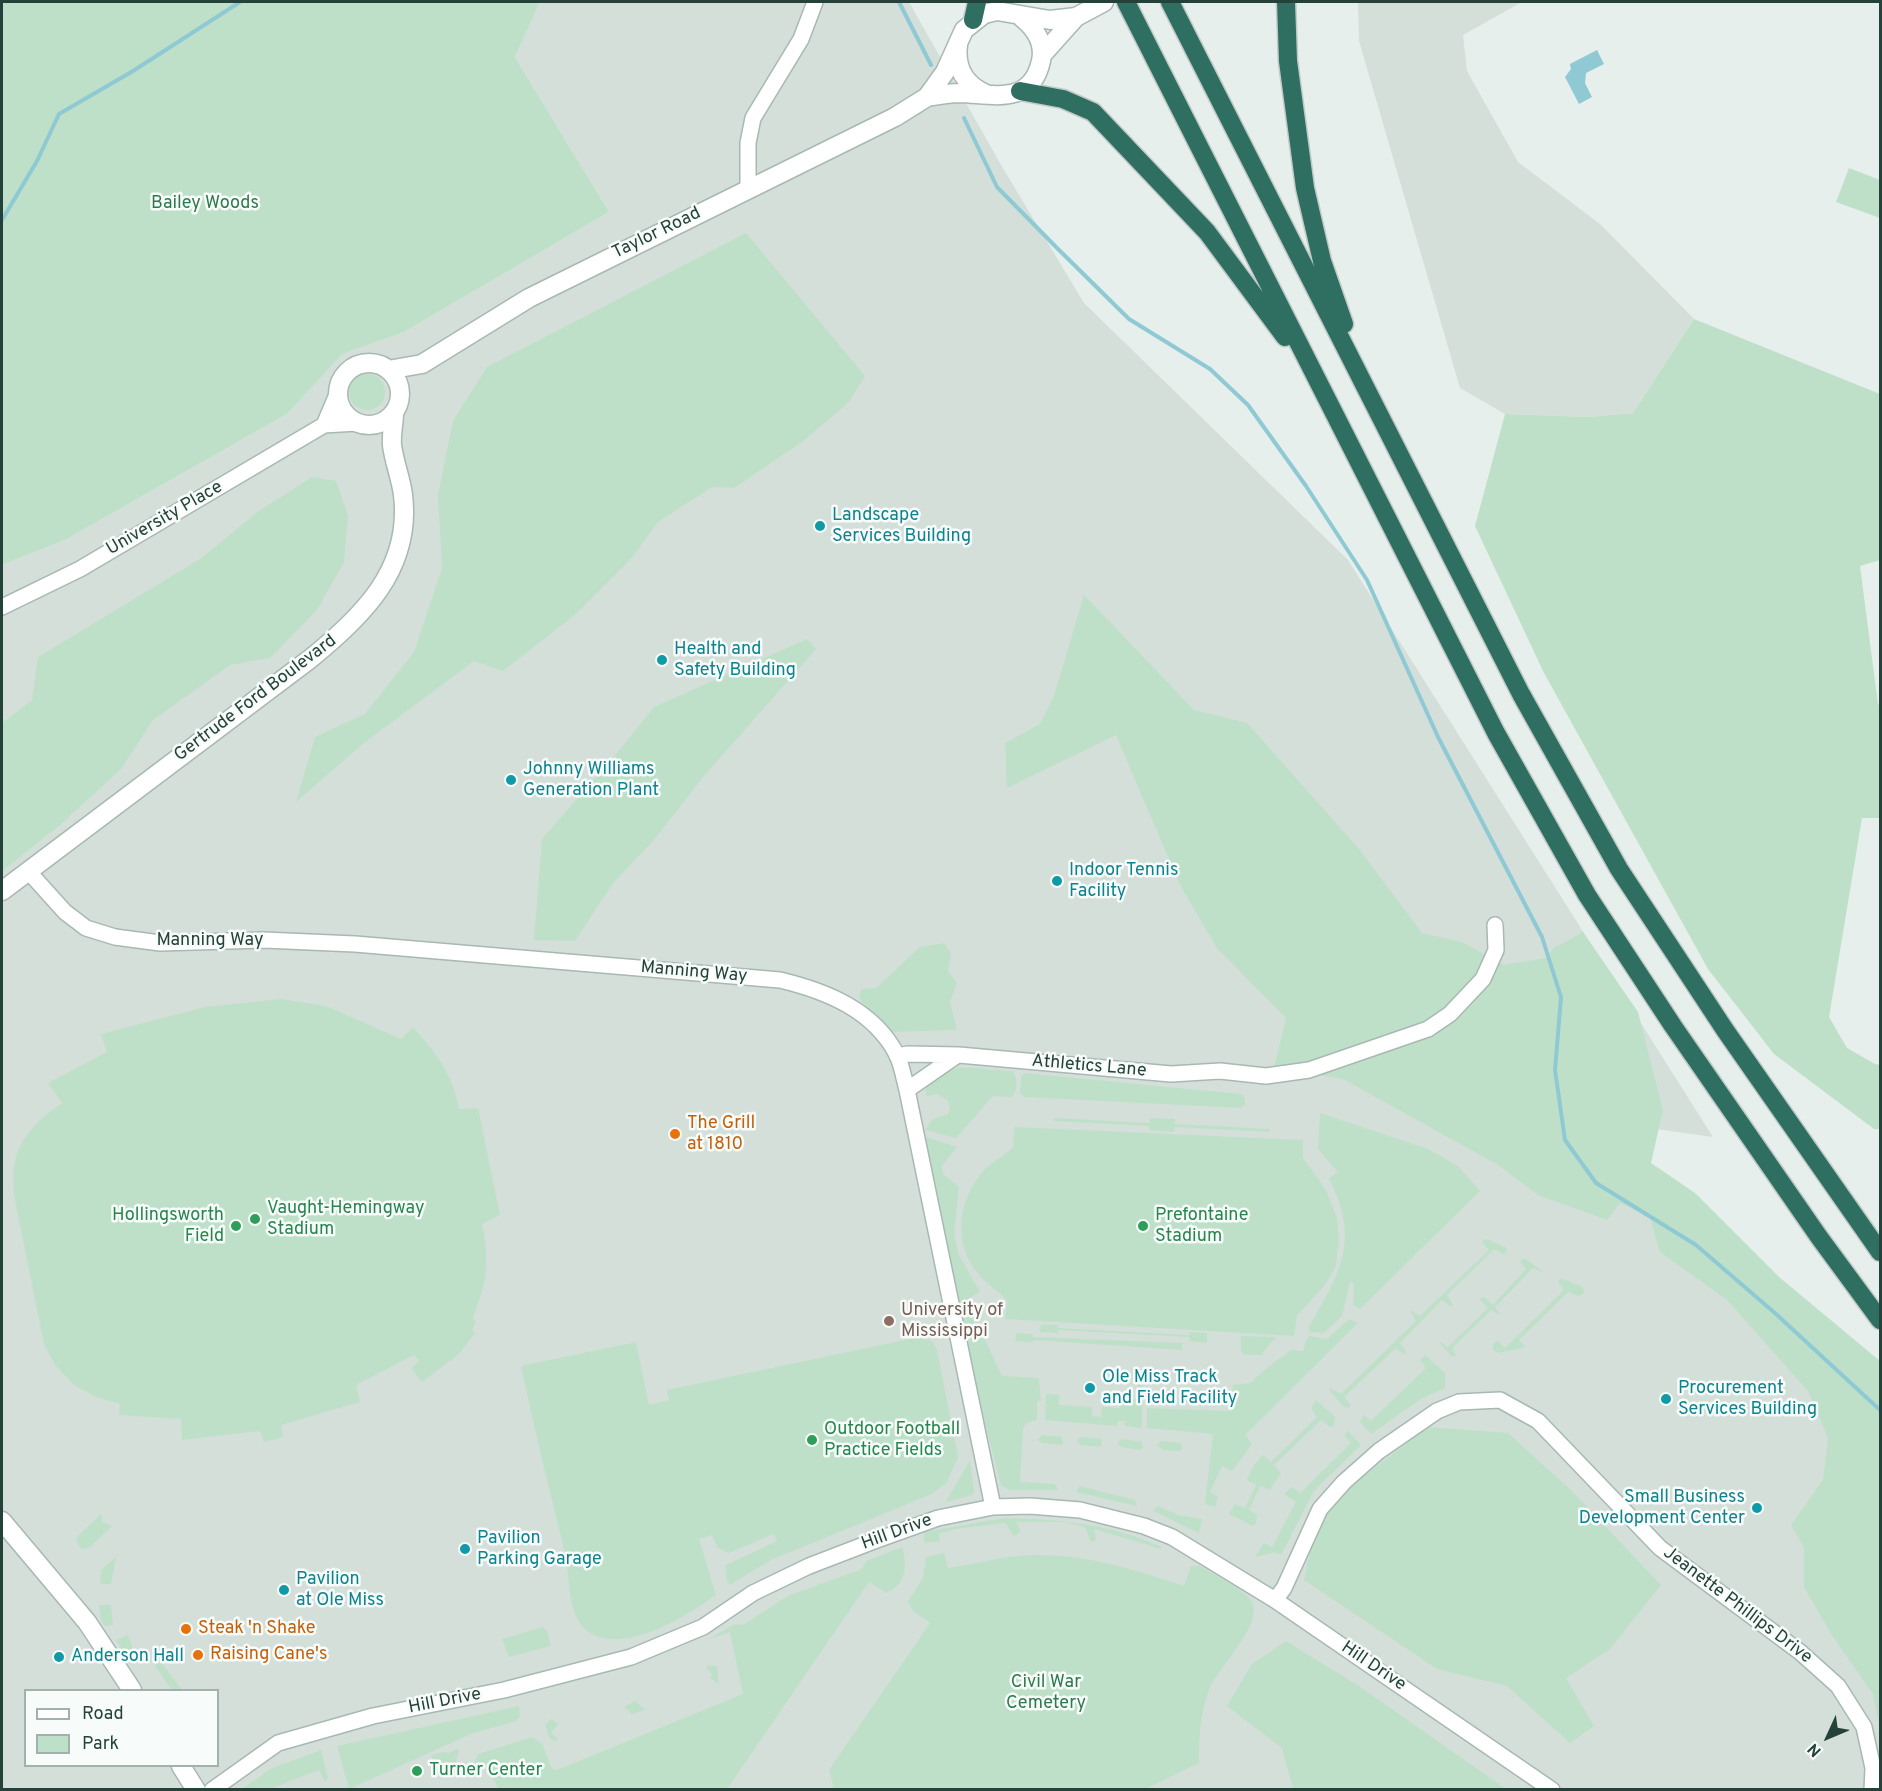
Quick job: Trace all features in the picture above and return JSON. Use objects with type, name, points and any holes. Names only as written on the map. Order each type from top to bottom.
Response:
[{"type":"highway","points":[[973,20],[977,2]]},
{"type":"highway","points":[[1126,2],[1496,733],[1587,895],[1673,1026],[1819,1238],[1881,1320]]},
{"type":"highway","points":[[1170,2],[1521,694],[1619,868],[1725,1030],[1881,1252]]},
{"type":"highway","points":[[1286,2],[1288,61],[1305,188],[1322,261],[1368,391]]},
{"type":"highway","points":[[1020,92],[1063,99],[1093,112],[1116,133],[1207,232],[1320,387]]},
{"type":"street","points":[[748,189],[748,143],[753,118],[801,39],[815,2]]},
{"type":"street","points":[[927,97],[958,93],[999,97],[1020,92],[1035,76],[1042,55],[1076,17],[1104,2]]},
{"type":"street","points":[[927,97],[945,72],[964,30],[973,20],[997,11],[1021,17],[1050,20],[1076,17]]},
{"type":"street","points":[[1021,17],[1037,33],[1042,55]]},
{"type":"street","points":[[958,42],[957,56],[963,75],[976,90],[988,95]]},
{"type":"street","name":"Taylor Road","points":[[388,370],[422,364],[529,298],[895,117],[927,97]]},
{"type":"street","points":[[324,424],[345,375],[352,368],[370,363],[388,370],[395,378],[397,405]]},
{"type":"street","points":[[365,424],[388,419],[422,364]]},
{"type":"street","points":[[338,392],[342,411],[392,442]]},
{"type":"street","name":"Gertrude Ford Boulevard","points":[[2,891],[352,625],[377,594],[390,573],[402,532],[403,496],[392,442],[397,405]]},
{"type":"street","name":"University Place","points":[[2,607],[89,563],[324,424],[365,424]]},
{"type":"street","name":"Manning Way","points":[[28,871],[64,912],[86,928],[115,937],[160,943],[264,940],[348,944],[780,980],[816,988],[866,1017],[897,1056],[907,1090],[993,1507]]},
{"type":"street","name":"Athletics Lane","points":[[897,1056],[908,1054],[959,1055],[1153,1073],[1220,1071],[1266,1076],[1309,1070],[1428,1029],[1450,1014],[1483,979],[1496,950],[1495,925]]},
{"type":"street","points":[[907,1090],[959,1055]]},
{"type":"street","name":"Jeanette Phillips Drive","points":[[1275,1600],[1284,1588],[1320,1509],[1370,1459],[1418,1422],[1437,1411],[1459,1402],[1500,1400],[1538,1421],[1660,1548],[1800,1652],[1838,1686],[1864,1727],[1873,1768],[1872,1790]]},
{"type":"street","name":"Hill Drive","points":[[212,1790],[278,1743],[373,1716],[504,1690],[631,1657],[703,1627],[753,1593],[809,1566],[938,1518],[993,1507],[1030,1506],[1080,1510],[1144,1526],[1172,1537],[1275,1600],[1552,1790]]},
{"type":"street","points":[[2,1521],[87,1622],[131,1689]]},
{"type":"street","points":[[182,1767],[196,1790]]},
{"type":"shaded area","points":[[540,2],[909,2],[1001,165],[1084,303],[1348,560],[1713,1137],[1572,1117],[1880,1423],[1880,1789],[2,1790],[2,565],[65,540],[287,414],[341,354],[404,332],[609,212],[515,57]]},
{"type":"shaded area","points":[[1358,2],[1522,2],[1463,35],[1467,71],[1518,162],[1600,224],[1694,319],[1633,413],[1589,417],[1505,414],[1460,388],[1359,41]]},
{"type":"green space","name":"Bailey Woods","points":[[2,2],[540,2],[515,57],[609,212],[404,332],[342,354],[287,414],[65,540],[2,565]]},
{"type":"green space","points":[[1849,168],[1880,180],[1880,218],[1836,202]]},
{"type":"green space","points":[[746,233],[865,376],[849,402],[802,442],[734,488],[712,487],[658,522],[630,560],[576,614],[503,671],[474,661],[365,742],[296,802],[315,737],[365,714],[414,652],[442,568],[438,495],[453,421],[487,367]]},
{"type":"green space","points":[[1694,319],[1880,394],[1880,560],[1860,566],[1878,704],[1880,705],[1880,818],[1862,818],[1829,1017],[1847,1048],[1880,1065],[1880,1129],[1874,1129],[1774,1054],[1708,969],[1544,673],[1475,526],[1505,414],[1589,417],[1633,413]]},
{"type":"green space","points":[[367,374],[380,379],[385,392],[380,405],[367,410],[354,405],[349,392],[354,379]]},
{"type":"green space","points":[[312,477],[336,481],[348,516],[344,562],[317,610],[270,658],[230,665],[153,720],[121,769],[60,825],[2,871],[2,723],[32,700],[38,657],[200,559],[259,511]]},
{"type":"green space","points":[[1084,595],[1194,710],[1247,723],[1359,849],[1422,933],[1462,942],[1504,965],[1545,958],[1554,948],[1583,932],[1638,1012],[1663,1110],[1651,1163],[1695,1193],[1779,1277],[1880,1361],[1880,1728],[1873,1694],[1831,1634],[1804,1587],[1804,1548],[1791,1525],[1823,1480],[1828,1438],[1808,1391],[1727,1300],[1660,1252],[1650,1218],[1620,1203],[1607,1220],[1538,1195],[1498,1165],[1343,1079],[1274,1068],[1286,1018],[1217,948],[1180,885],[1116,735],[1007,788],[1005,743],[1040,724],[1054,696]]},
{"type":"green space","points":[[807,639],[816,649],[704,776],[653,841],[613,883],[575,941],[534,940],[542,839],[654,707]]},
{"type":"green space","points":[[944,943],[951,953],[948,971],[957,983],[950,1002],[957,1030],[892,1032],[861,1001],[859,995],[861,989],[876,988],[920,947]]},
{"type":"green space","name":"Vaught-Hemingway Stadium","points":[[281,999],[326,1006],[401,1039],[413,1027],[448,1074],[459,1109],[478,1108],[500,1215],[482,1224],[486,1250],[486,1272],[473,1318],[476,1322],[472,1330],[475,1333],[460,1353],[422,1382],[411,1368],[419,1361],[414,1355],[356,1385],[360,1402],[281,1425],[283,1437],[264,1442],[260,1431],[182,1440],[181,1419],[119,1415],[120,1404],[96,1397],[74,1385],[55,1365],[44,1344],[17,1210],[13,1176],[15,1161],[26,1136],[47,1114],[62,1103],[48,1083],[107,1052],[101,1034],[205,1007]]},
{"type":"green space","points":[[960,1067],[1012,1071],[1016,1080],[1014,1094],[1012,1097],[993,1096],[956,1138],[925,1130],[933,1119],[948,1114],[950,1107],[948,1101],[937,1094],[926,1096],[926,1088],[945,1073]]},
{"type":"green space","points":[[1024,1073],[1241,1094],[1245,1098],[1245,1105],[1241,1108],[1024,1097],[1020,1093],[1021,1077]]},
{"type":"green space","points":[[1320,1113],[1428,1149],[1458,1166],[1480,1191],[1360,1309],[1353,1305],[1354,1283],[1350,1282],[1342,1316],[1324,1333],[1310,1332],[1308,1329],[1337,1273],[1345,1239],[1344,1221],[1339,1201],[1329,1178],[1338,1172],[1318,1149]]},
{"type":"green space","points":[[1054,1118],[1149,1123],[1150,1118],[1175,1119],[1175,1124],[1270,1129],[1270,1132],[1175,1127],[1174,1132],[1149,1130],[1149,1126],[1054,1121]]},
{"type":"green space","points":[[1014,1127],[1303,1140],[1303,1158],[1326,1190],[1337,1218],[1339,1239],[1336,1266],[1325,1285],[1297,1315],[1294,1336],[1005,1319],[1007,1300],[983,1279],[971,1264],[965,1251],[961,1223],[963,1209],[975,1182],[987,1167],[1013,1147]]},
{"type":"green space","points":[[923,1136],[957,1147],[942,1166],[943,1174],[959,1187],[954,1235],[959,1255],[980,1292],[966,1300],[982,1330],[960,1325]]},
{"type":"green space","points":[[1486,1239],[1507,1248],[1505,1255],[1494,1249],[1447,1295],[1453,1305],[1451,1307],[1442,1300],[1400,1343],[1406,1352],[1403,1354],[1396,1348],[1344,1397],[1350,1404],[1350,1408],[1344,1407],[1330,1388],[1341,1394],[1416,1321],[1410,1310],[1420,1316],[1489,1250],[1482,1242]]},
{"type":"green space","points":[[1524,1258],[1545,1273],[1533,1268],[1495,1307],[1501,1316],[1491,1310],[1452,1348],[1456,1356],[1452,1357],[1438,1341],[1448,1347],[1488,1308],[1480,1300],[1481,1297],[1493,1305],[1526,1269],[1520,1262]]},
{"type":"green space","points":[[1561,1278],[1583,1287],[1584,1293],[1578,1296],[1568,1292],[1519,1340],[1525,1346],[1523,1348],[1498,1353],[1493,1350],[1493,1345],[1497,1340],[1505,1348],[1564,1290],[1558,1282]]},
{"type":"green space","points":[[1349,1319],[1358,1323],[1245,1435],[1252,1444],[1232,1471],[1222,1466],[1210,1492],[1218,1497],[1215,1507],[1205,1504],[1213,1434],[1147,1428],[1147,1408],[1232,1411],[1233,1385],[1251,1383],[1291,1350],[1303,1351],[1306,1340],[1310,1336],[1327,1339]]},
{"type":"green space","points":[[1041,1324],[1058,1325],[1058,1328],[1189,1335],[1190,1332],[1207,1333],[1207,1343],[1189,1341],[1189,1337],[1058,1330],[1058,1333],[1040,1332]]},
{"type":"green space","points":[[1016,1333],[1033,1334],[1033,1337],[1182,1343],[1182,1350],[1033,1340],[1033,1342],[1015,1341]]},
{"type":"green space","points":[[962,1334],[983,1336],[1002,1376],[1039,1378],[1041,1401],[1037,1401],[1037,1420],[1026,1423],[1023,1429],[1020,1482],[1055,1484],[1058,1490],[1009,1490],[1001,1485]]},
{"type":"green space","points":[[1241,1336],[1276,1337],[1262,1353],[1264,1355],[1244,1355],[1241,1350]]},
{"type":"green space","points":[[919,1337],[932,1341],[937,1350],[958,1457],[947,1482],[932,1494],[771,1560],[730,1585],[726,1578],[726,1565],[777,1541],[774,1534],[729,1553],[717,1547],[712,1535],[699,1539],[716,1595],[673,1622],[639,1636],[622,1639],[605,1638],[590,1633],[580,1624],[571,1601],[565,1553],[521,1366],[636,1342],[649,1405],[669,1400],[667,1390]]},
{"type":"green space","points":[[1425,1355],[1445,1373],[1445,1388],[1421,1399],[1371,1434],[1360,1422],[1364,1415],[1371,1421],[1426,1368],[1420,1360]]},
{"type":"green space","points":[[1138,1383],[1143,1384],[1142,1428],[1125,1426],[1125,1421],[1118,1421],[1117,1426],[1045,1420],[1046,1394],[1059,1395],[1059,1405],[1092,1407],[1092,1416],[1101,1417],[1102,1407],[1120,1408],[1121,1398],[1137,1399]]},
{"type":"green space","points":[[1316,1400],[1335,1417],[1334,1426],[1330,1427],[1321,1420],[1274,1465],[1281,1473],[1270,1490],[1260,1486],[1249,1510],[1257,1515],[1256,1524],[1253,1526],[1229,1514],[1235,1504],[1245,1508],[1256,1485],[1247,1480],[1253,1466],[1263,1455],[1271,1462],[1317,1417],[1311,1408]]},
{"type":"green space","points":[[1428,1427],[1508,1433],[1572,1491],[1661,1585],[1610,1649],[1566,1678],[1594,1726],[1570,1743],[1507,1686],[1437,1669],[1304,1580],[1315,1527],[1355,1483]]},
{"type":"green space","points":[[1348,1431],[1361,1445],[1314,1491],[1281,1555],[1275,1552],[1255,1557],[1264,1543],[1272,1547],[1296,1502],[1285,1495],[1286,1492],[1292,1487],[1300,1493],[1351,1443],[1344,1435]]},
{"type":"green space","points":[[1042,1435],[1062,1437],[1063,1443],[1061,1445],[1042,1443],[1038,1440]]},
{"type":"green space","points":[[1080,1437],[1101,1439],[1102,1445],[1099,1447],[1080,1445],[1077,1441]]},
{"type":"green space","points":[[1121,1439],[1142,1442],[1143,1447],[1140,1450],[1121,1447],[1117,1444]]},
{"type":"green space","points":[[1161,1441],[1181,1443],[1182,1449],[1180,1451],[1163,1450],[1157,1445]]},
{"type":"green space","points":[[970,1460],[974,1492],[972,1495],[946,1502]]},
{"type":"green space","points":[[1080,1486],[1135,1500],[1137,1506],[1076,1492]]},
{"type":"green space","points":[[1158,1506],[1178,1515],[1202,1519],[1199,1533],[1153,1511]]},
{"type":"green space","points":[[101,1514],[102,1522],[112,1526],[89,1548],[81,1549],[76,1540],[78,1536]]},
{"type":"green space","points":[[1004,1518],[1065,1522],[1016,1522],[1021,1531],[1014,1536],[1005,1523],[956,1529],[939,1534],[940,1541],[924,1543],[924,1532]]},
{"type":"green space","points":[[1065,1522],[1124,1533],[1162,1547],[1161,1549],[1094,1529],[1096,1540],[1091,1542],[1085,1527]]},
{"type":"green space","points":[[902,1547],[905,1567],[898,1585],[886,1593],[869,1582],[727,1789],[498,1789],[487,1764],[474,1765],[478,1754],[532,1737],[542,1744],[552,1769],[557,1770],[743,1694],[730,1632],[709,1639],[735,1624],[743,1625],[788,1596],[862,1569],[866,1561]]},
{"type":"green space","name":"Civil War Cemetery","points":[[944,1553],[948,1568],[1013,1556],[1054,1555],[1111,1564],[1184,1586],[1191,1566],[1200,1566],[1246,1595],[1254,1608],[1252,1619],[1247,1632],[1209,1690],[1201,1726],[1199,1763],[1145,1789],[834,1789],[829,1770],[930,1623],[913,1611],[908,1602],[923,1578],[926,1557]]},
{"type":"green space","points":[[116,1557],[111,1584],[100,1584],[101,1570]]},
{"type":"green space","points":[[99,1605],[111,1605],[113,1625],[105,1626],[101,1620]]},
{"type":"green space","points":[[543,1627],[547,1631],[551,1646],[509,1657],[502,1639]]},
{"type":"green space","points":[[128,1635],[137,1659],[130,1662],[116,1640]]},
{"type":"green space","points":[[1286,1641],[1359,1686],[1506,1789],[1293,1789],[1282,1748],[1227,1706],[1252,1664]]},
{"type":"green space","points":[[161,1662],[181,1689],[171,1689],[155,1666]]},
{"type":"green space","points":[[708,1665],[717,1666],[719,1684],[710,1678],[713,1675],[706,1668]]},
{"type":"green space","points":[[635,1701],[645,1710],[632,1714],[624,1707]]},
{"type":"green space","points":[[519,1706],[520,1717],[516,1721],[471,1734],[349,1789],[337,1746]]},
{"type":"green space","points":[[551,1719],[558,1724],[551,1733],[558,1739],[555,1741],[550,1739],[545,1725]]},
{"type":"green space","points":[[457,1749],[459,1751],[457,1766],[439,1773],[431,1755],[449,1753]]},
{"type":"green space","points":[[321,1750],[328,1778],[325,1782],[319,1770],[270,1789],[242,1789],[272,1768]]},
{"type":"water","points":[[1597,50],[1604,64],[1586,73],[1585,83],[1592,97],[1579,104],[1565,77],[1571,69],[1570,64]]},
{"type":"waterway","points":[[2,220],[37,161],[59,114],[133,71],[240,2]]},
{"type":"waterway","points":[[899,2],[931,65]]},
{"type":"waterway","points":[[964,118],[997,187],[1056,247],[1129,319],[1210,369],[1248,405],[1306,486],[1367,580],[1438,737],[1542,937],[1561,997],[1555,1070],[1565,1140],[1596,1183],[1696,1245],[1776,1314],[1880,1410]]},
{"type":"place","name":"Landscape Services Building","points":[[820,526]]},
{"type":"place","name":"Health and Safety Building","points":[[662,660]]},
{"type":"place","name":"Johnny Williams Generation Plant","points":[[511,780]]},
{"type":"place","name":"Indoor Tennis Facility","points":[[1057,881]]},
{"type":"place","name":"The Grill at 1810","points":[[675,1134]]},
{"type":"place","name":"Vaught-Hemingway Stadium","points":[[255,1219]]},
{"type":"place","name":"Hollingsworth Field","points":[[236,1226]]},
{"type":"place","name":"Prefontaine Stadium","points":[[1143,1226]]},
{"type":"place","name":"University of Mississippi","points":[[889,1321]]},
{"type":"place","name":"Ole Miss Track and Field Facility","points":[[1090,1388]]},
{"type":"place","name":"Procurement Services Building","points":[[1666,1399]]},
{"type":"place","name":"Outdoor Football Practice Fields","points":[[812,1440]]},
{"type":"place","name":"Small Business Development Center","points":[[1757,1508]]},
{"type":"place","name":"Pavilion Parking Garage","points":[[465,1549]]},
{"type":"place","name":"Pavilion at Ole Miss","points":[[284,1590]]},
{"type":"place","name":"Steak 'n Shake","points":[[186,1629]]},
{"type":"place","name":"Raising Cane's","points":[[198,1655]]},
{"type":"place","name":"Anderson Hall","points":[[59,1657]]},
{"type":"place","name":"Turner Center","points":[[417,1771]]}]
